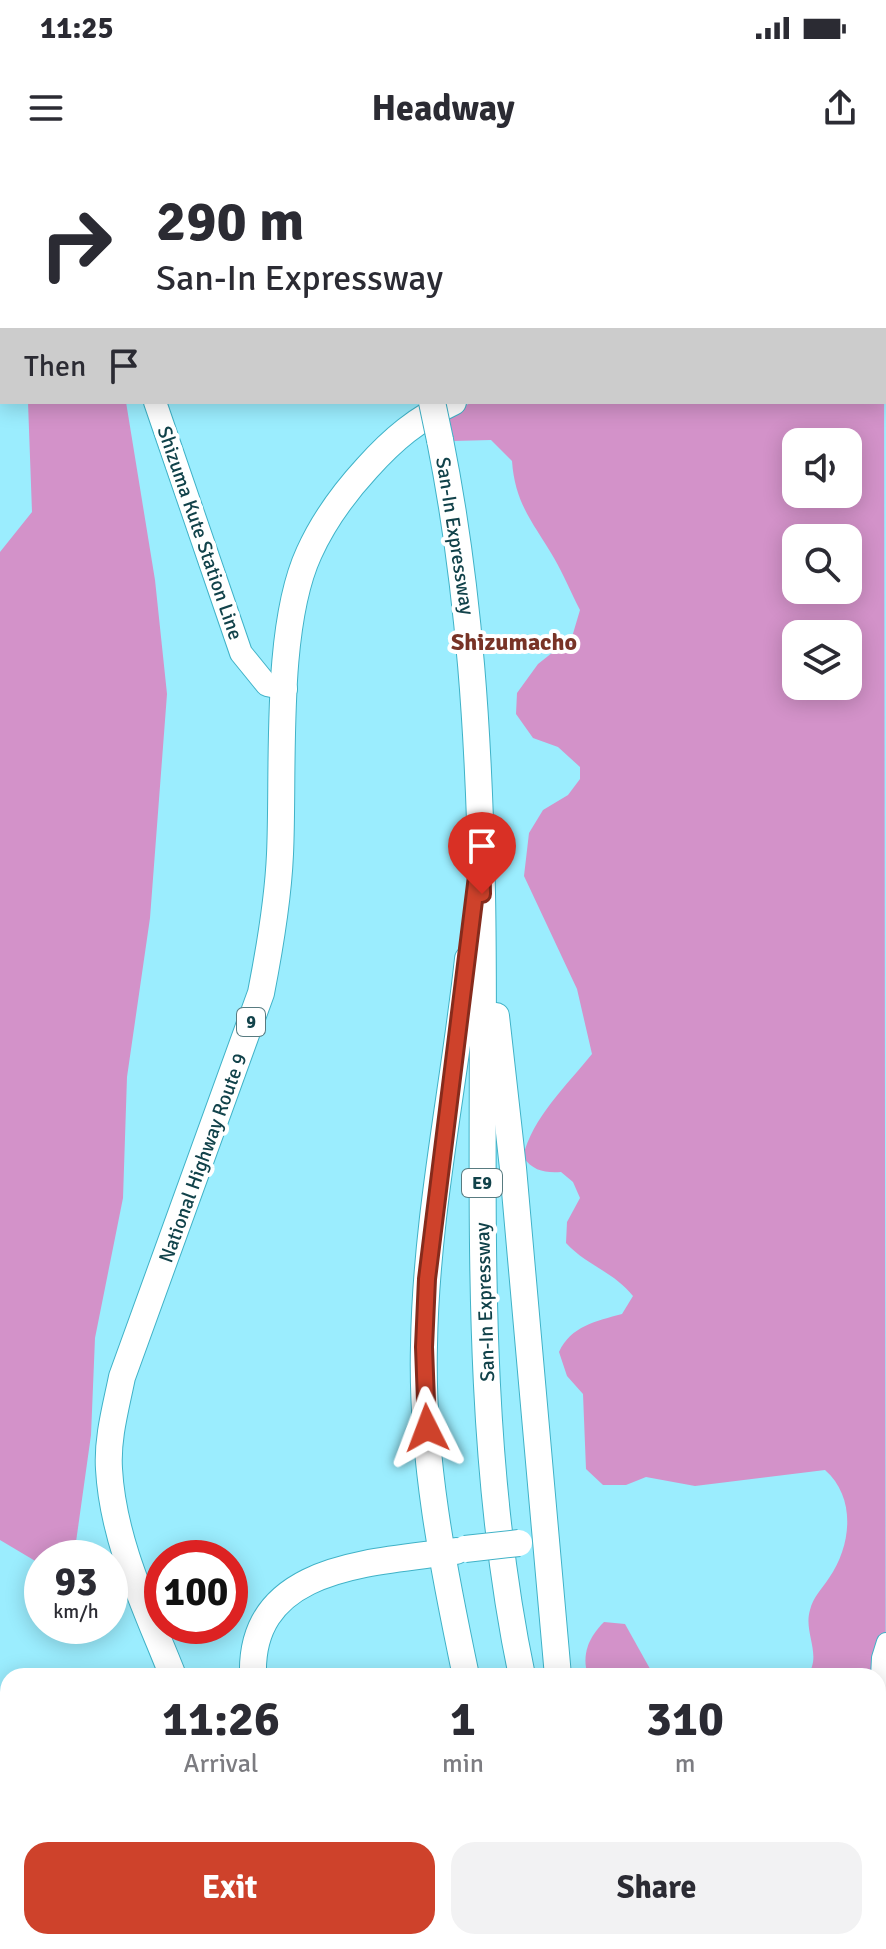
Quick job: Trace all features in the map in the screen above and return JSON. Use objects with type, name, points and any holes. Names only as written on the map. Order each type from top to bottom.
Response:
[{"type":"highway","name":"San-In Expressway","points":[[432,404],[460,554],[470,639],[481,844],[481,1226],[488,1393],[498,1522],[521,1668]]},
{"type":"highway","name":"National Highway Route 9","points":[[170,1668],[125,1554],[109,1468],[113,1421],[122,1377],[261,993],[274,929],[279,870],[292,608],[308,554],[332,512],[389,443],[419,418],[449,404]]},
{"type":"highway","points":[[465,1668],[452,1551],[425,1402],[427,1279],[481,844]]},
{"type":"highway","points":[[482,894],[513,1168],[531,1542],[552,1588],[557,1668]]},
{"type":"highway","points":[[254,1668],[256,1646],[266,1619],[282,1596],[304,1582],[368,1564],[531,1542]]},
{"type":"main road","name":"Shizuma Kute Station Line","points":[[156,404],[241,653],[267,685],[286,689]]},
{"type":"street","points":[[880,1668],[886,1642]]},
{"type":"shaded area","points":[[28,404],[126,404],[155,580],[167,694],[150,918],[127,1077],[123,1198],[95,1338],[91,1435],[76,1540],[24,1540],[24,1554],[0,1540],[0,552],[32,512]]},
{"type":"shaded area","points":[[468,404],[884,404],[886,1668],[811,1668],[810,1610],[815,1597],[837,1565],[847,1522],[842,1494],[825,1470],[695,1486],[646,1477],[626,1485],[603,1485],[586,1469],[583,1394],[567,1376],[559,1352],[577,1330],[622,1314],[633,1296],[566,1243],[567,1222],[580,1198],[573,1182],[561,1172],[535,1168],[523,1157],[542,1115],[592,1054],[577,989],[524,876],[529,833],[543,810],[568,795],[580,779],[580,767],[558,747],[533,738],[516,714],[517,693],[538,664],[572,637],[580,610],[558,564],[521,501],[512,461],[491,440],[453,441],[448,413]]},
{"type":"shaded area","points":[[604,1622],[625,1624],[650,1668],[586,1668],[588,1646]]},
{"type":"district","name":"Shizumacho","points":[[514,642]]},
{"type":"route","points":[[427,1428],[424,1347],[427,1279],[481,844],[482,894]]}]
